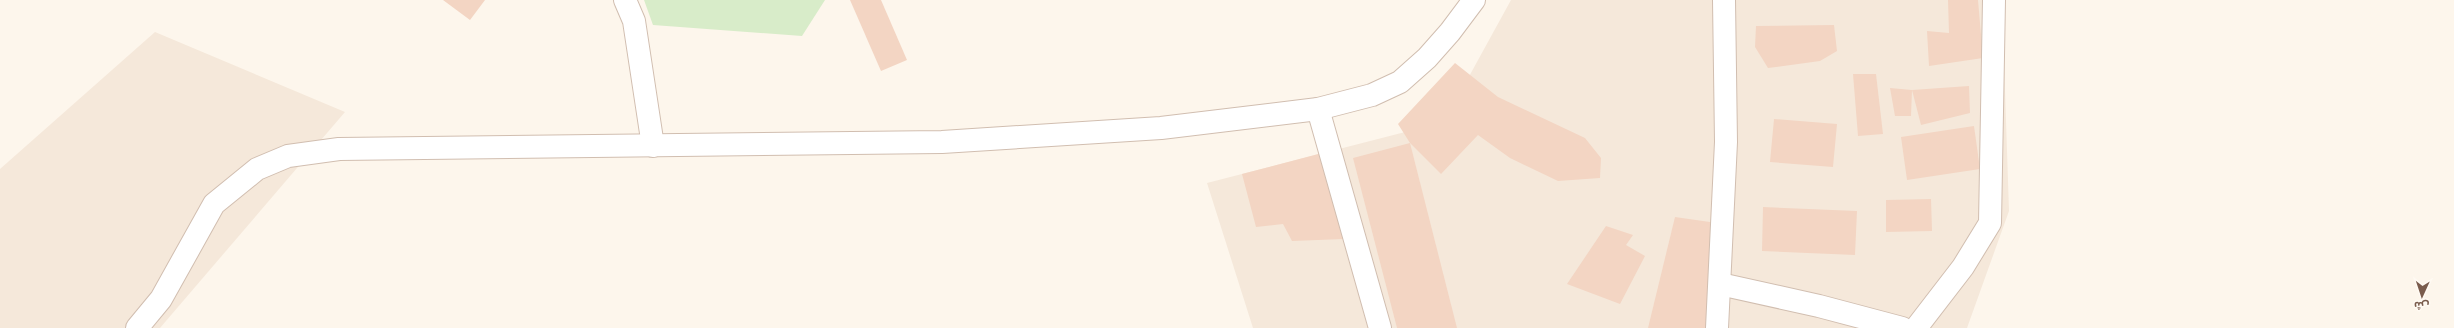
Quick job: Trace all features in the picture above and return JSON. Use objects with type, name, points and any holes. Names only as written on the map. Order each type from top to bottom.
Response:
[{"type":"street","points":[[625,0],[634,21],[653,146]]},
{"type":"street","points":[[137,328],[161,299],[214,204],[257,168],[288,156],[339,149],[942,142],[1162,128],[1318,109],[1372,95],[1400,82],[1427,58],[1450,32],[1474,0]]},
{"type":"street","points":[[1717,328],[1726,142],[1724,0]]},
{"type":"street","points":[[1916,328],[1963,267],[1990,223],[1994,0]]},
{"type":"street","points":[[1318,109],[1380,328]]},
{"type":"street","points":[[1720,284],[1826,308],[1902,328]]},
{"type":"shaded area","points":[[1511,0],[2002,0],[2009,211],[1967,328],[1253,328],[1207,183],[1444,122]]},
{"type":"shaded area","points":[[155,32],[345,112],[160,328],[0,328],[0,169]]},
{"type":"green space","points":[[644,0],[825,0],[802,36],[653,25]]},
{"type":"building","points":[[443,0],[485,0],[470,20]]},
{"type":"building","points":[[850,0],[881,0],[907,60],[881,71]]},
{"type":"building","points":[[1948,0],[1978,0],[1983,58],[1929,66],[1927,31],[1949,33]]},
{"type":"building","points":[[1834,25],[1837,51],[1820,61],[1768,68],[1755,47],[1756,26]]},
{"type":"building","points":[[1455,63],[1498,97],[1585,138],[1601,158],[1600,178],[1558,181],[1510,158],[1478,135],[1441,174],[1410,143],[1398,124]]},
{"type":"building","points":[[1853,74],[1876,74],[1883,134],[1858,136]]},
{"type":"building","points":[[1969,86],[1970,113],[1921,125],[1912,90]]},
{"type":"building","points":[[1890,88],[1912,90],[1911,116],[1895,116]]},
{"type":"building","points":[[1774,119],[1837,124],[1833,167],[1770,162]]},
{"type":"building","points":[[1974,126],[1980,169],[1907,180],[1901,137]]},
{"type":"building","points":[[1410,143],[1457,328],[1397,328],[1353,158]]},
{"type":"building","points":[[1322,153],[1344,239],[1292,241],[1283,224],[1256,227],[1242,174]]},
{"type":"building","points":[[1931,199],[1932,231],[1886,232],[1886,200]]},
{"type":"building","points":[[1763,207],[1857,211],[1855,255],[1762,251]]},
{"type":"building","points":[[1675,217],[1717,223],[1709,328],[1648,328]]},
{"type":"building","points":[[1606,226],[1633,235],[1626,245],[1645,256],[1620,304],[1567,284]]}]
